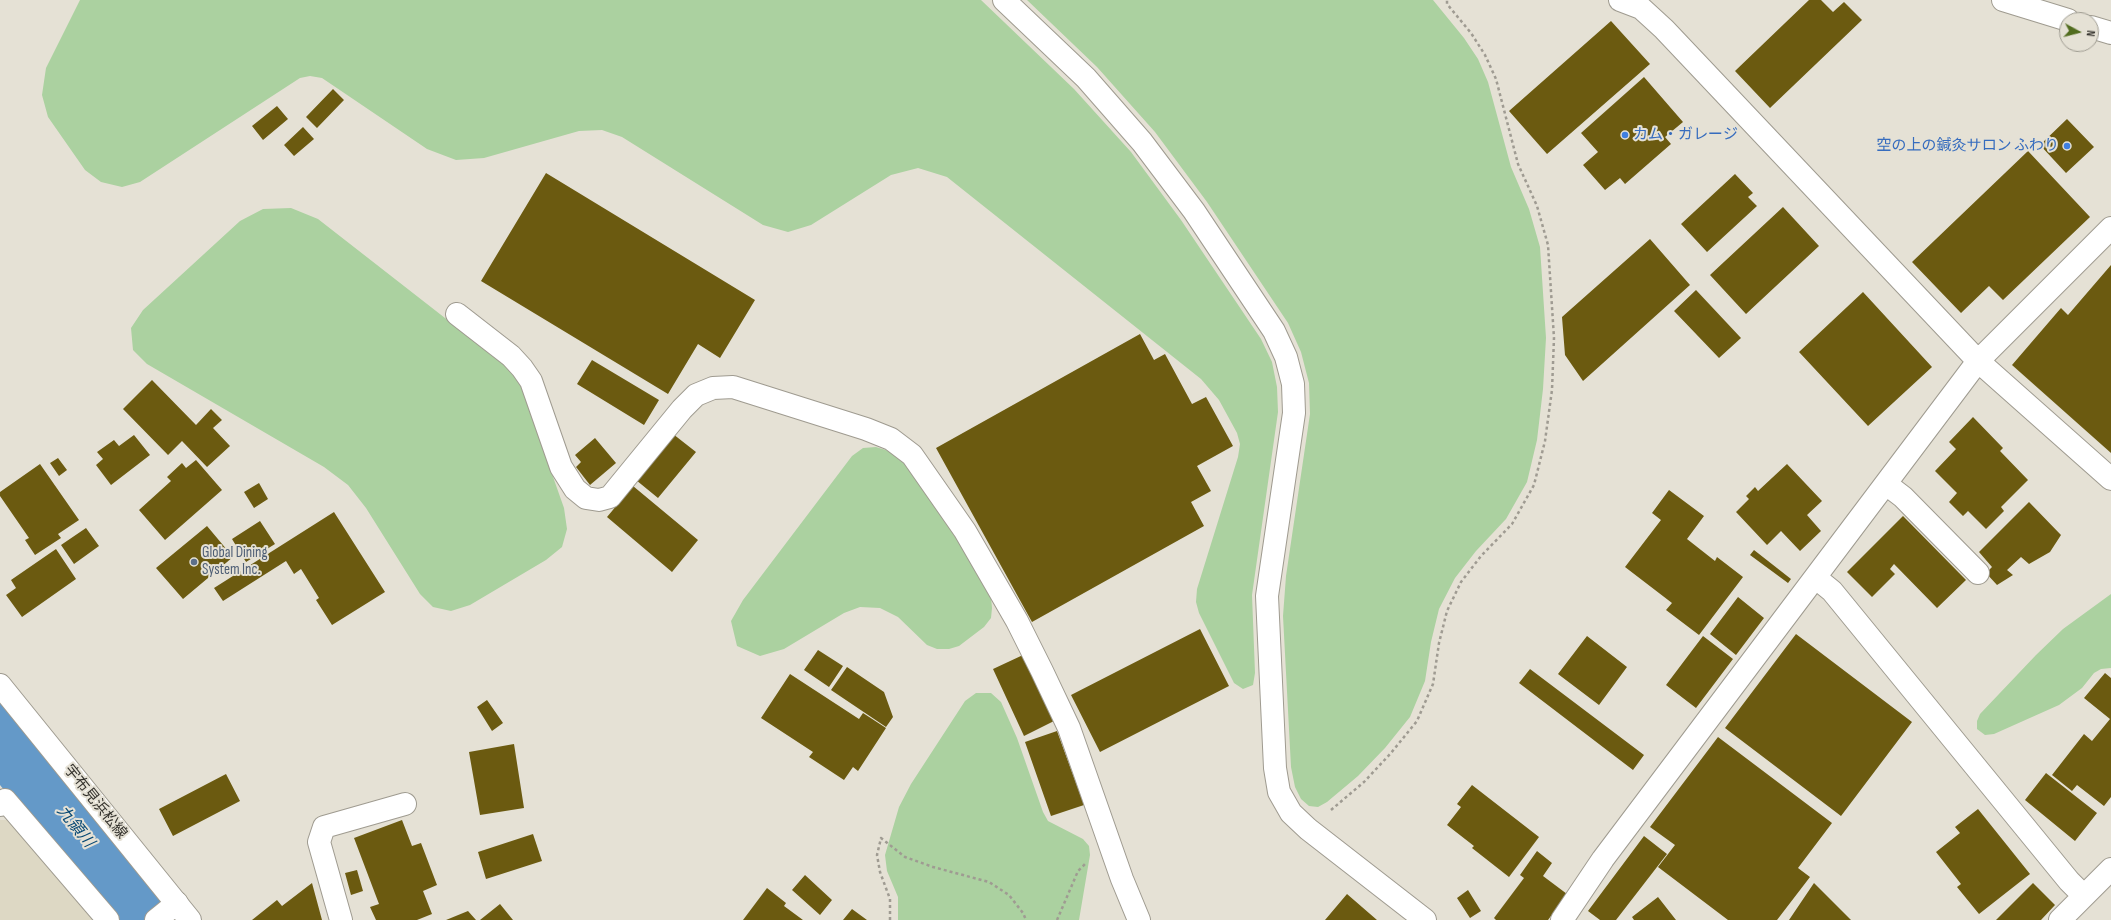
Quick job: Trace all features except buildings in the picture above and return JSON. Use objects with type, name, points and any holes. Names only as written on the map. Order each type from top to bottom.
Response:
[{"type":"street","points":[[1004,0],[1086,78],[1142,142],[1202,224],[1274,331],[1286,357],[1293,384],[1294,413],[1270,574],[1268,617],[1275,768],[1280,792],[1291,813],[1308,829],[1425,920]]},
{"type":"street","points":[[1620,0],[1641,8],[1664,29],[1978,361],[2111,479]]},
{"type":"street","points":[[2003,0],[2059,17]]},
{"type":"street","points":[[2099,29],[2111,33]]},
{"type":"street","points":[[1562,920],[1604,859],[1978,361],[2111,228]]},
{"type":"street","points":[[457,314],[511,356],[522,368],[531,381],[561,467],[575,489],[586,498],[599,500],[610,497],[682,409],[696,396],[713,388],[733,388],[866,429],[891,439],[912,455],[965,531],[1016,621],[1042,671],[1069,728],[1110,846],[1139,920]]},
{"type":"street","points":[[1886,484],[1903,497],[1978,573]]},
{"type":"street","points":[[1816,578],[1832,591],[2069,881],[2084,896]]},
{"type":"street","name":"宇布見浜松線","points":[[0,685],[190,920]]},
{"type":"street","points":[[0,805],[5,800],[108,920]]},
{"type":"street","points":[[341,920],[320,842],[324,827],[405,804]]},
{"type":"street","points":[[2060,920],[2111,869]]},
{"type":"street","points":[[157,918],[177,903]]},
{"type":"path","points":[[1308,829],[1364,782],[1392,753],[1417,721],[1433,684],[1439,643],[1447,611],[1462,582],[1482,556],[1512,524],[1534,485],[1545,442],[1552,390],[1554,338],[1548,246],[1537,206],[1518,164],[1496,79],[1485,55],[1447,4],[1447,0]]},
{"type":"path","points":[[890,920],[890,899],[880,872],[877,855],[881,838],[905,857],[933,867],[989,882],[1009,894],[1023,913],[1026,920]]},
{"type":"path","points":[[1057,920],[1078,871],[1093,855],[1110,846]]},
{"type":"shaded area","points":[[0,820],[9,820],[94,920],[0,920]]},
{"type":"green space","points":[[80,0],[981,0],[1074,89],[1131,152],[1181,220],[1261,339],[1272,362],[1277,387],[1278,412],[1252,595],[1255,673],[1253,685],[1243,689],[1234,683],[1199,613],[1196,602],[1197,589],[1238,457],[1240,444],[1237,433],[1219,400],[1201,379],[947,177],[918,168],[891,175],[811,225],[788,232],[763,225],[622,137],[602,130],[579,131],[484,158],[456,160],[427,149],[322,78],[310,76],[300,78],[140,182],[122,187],[101,182],[85,170],[48,117],[42,95],[46,68]]},
{"type":"green space","points":[[1027,0],[1433,0],[1464,38],[1478,59],[1488,82],[1511,167],[1529,209],[1540,247],[1546,338],[1543,389],[1537,440],[1527,482],[1506,519],[1476,551],[1455,578],[1439,609],[1431,642],[1425,681],[1410,717],[1385,748],[1358,776],[1327,802],[1318,807],[1309,806],[1301,799],[1295,787],[1291,767],[1283,616],[1286,576],[1310,414],[1309,383],[1301,352],[1288,323],[1207,202],[1155,132],[1097,67]]},
{"type":"green space","points":[[291,208],[318,219],[504,364],[515,374],[521,386],[564,508],[567,529],[562,547],[546,560],[470,605],[451,611],[433,607],[420,594],[366,508],[348,485],[324,467],[147,364],[133,350],[131,328],[143,310],[240,221],[263,209]]},
{"type":"green space","points":[[876,447],[892,452],[905,462],[956,537],[991,597],[991,618],[984,627],[959,646],[949,649],[937,649],[927,645],[898,617],[880,608],[860,607],[844,613],[784,649],[760,656],[737,646],[731,621],[743,600],[852,456],[863,448]]},
{"type":"green space","points":[[2111,594],[2111,668],[2101,669],[2094,673],[2082,688],[2059,705],[1994,734],[1985,735],[1977,729],[1977,721],[1980,714],[2036,655],[2063,629]]},
{"type":"green space","points":[[976,693],[991,693],[1001,702],[1017,738],[1043,812],[1048,821],[1083,839],[1089,846],[1090,855],[1079,920],[898,920],[898,897],[887,871],[885,855],[899,807],[911,784],[965,701]]},
{"type":"waterway","name":"九領川","points":[[0,735],[150,920]]},
{"type":"place","name":"カム・ガレージ","points":[[1625,135]]},
{"type":"place","name":"空の上の鍼灸サロン ふわり","points":[[2067,146]]},
{"type":"place","name":"Global Dining System Inc.","points":[[194,562]]}]
